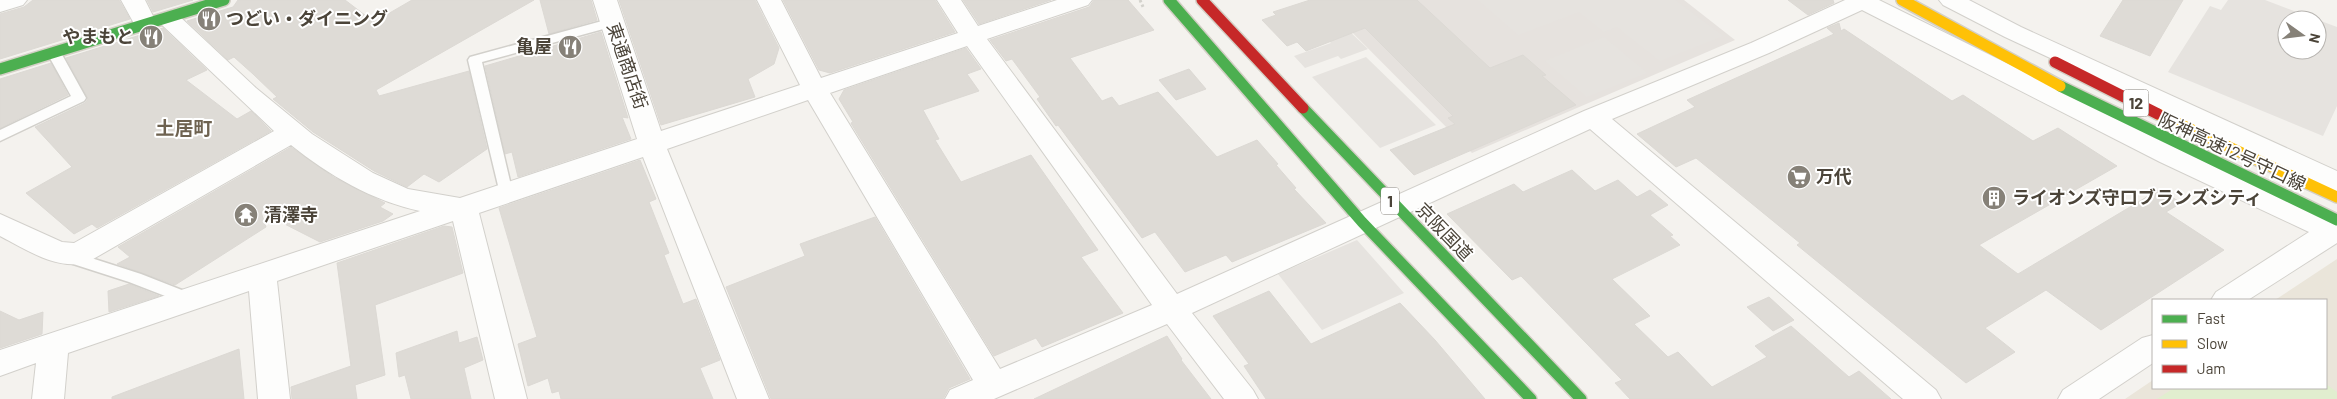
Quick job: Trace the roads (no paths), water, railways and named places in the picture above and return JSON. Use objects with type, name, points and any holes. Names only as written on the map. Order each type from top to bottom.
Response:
[{"type":"main road","points":[[0,69],[53,51],[157,22],[224,0]]},
{"type":"main road","name":"1","points":[[1169,0],[1362,222],[1531,399]]},
{"type":"main road","name":"京阪国道","points":[[1202,0],[1397,208],[1581,399]]},
{"type":"main road","name":"阪神高速12号守口線","points":[[1902,0],[1986,48],[2336,228]]},
{"type":"main road","name":"阪神高速12号守口線","points":[[1939,0],[2090,81],[2337,197]]},
{"type":"street","points":[[0,5],[16,0]]},
{"type":"street","points":[[133,0],[280,123],[352,175],[398,196],[464,208]]},
{"type":"street","points":[[769,0],[815,90],[993,385]]},
{"type":"street","points":[[949,0],[972,36],[1172,308],[1242,399]]},
{"type":"street","points":[[0,364],[506,194],[651,138],[815,90],[1080,0]]},
{"type":"street","points":[[962,399],[1397,208],[1593,116],[1760,48],[1862,0],[2169,155],[2336,228]]},
{"type":"street","points":[[1952,0],[2013,32],[2337,182]]},
{"type":"street","name":"東通商店街","points":[[609,11],[651,138],[753,399]]},
{"type":"street","points":[[1593,116],[1925,399]]},
{"type":"street","points":[[0,224],[57,252],[78,254],[292,132]]},
{"type":"street","points":[[464,208],[511,399]]},
{"type":"street","points":[[2228,299],[2336,228]]},
{"type":"street","points":[[262,276],[274,399]]},
{"type":"street","points":[[48,399],[53,346]]},
{"type":"street","points":[[2074,399],[2152,349]]},
{"type":"lane","points":[[506,194],[475,60],[609,11]]},
{"type":"lane","points":[[0,136],[79,98],[53,51]]},
{"type":"lane","points":[[78,254],[76,259],[135,278],[191,300]]},
{"type":"place","name":"つどい・ダイニング","points":[[209,19]]},
{"type":"place","name":"やまもと","points":[[151,37]]},
{"type":"place","name":"亀屋","points":[[570,47]]},
{"type":"place","name":"万代","points":[[1799,177]]},
{"type":"place","name":"ライオンズ守口ブランズシティ","points":[[1994,198]]},
{"type":"place","name":"清澤寺","points":[[246,215]]},
{"type":"district","name":"土居町","points":[[184,128]]}]
